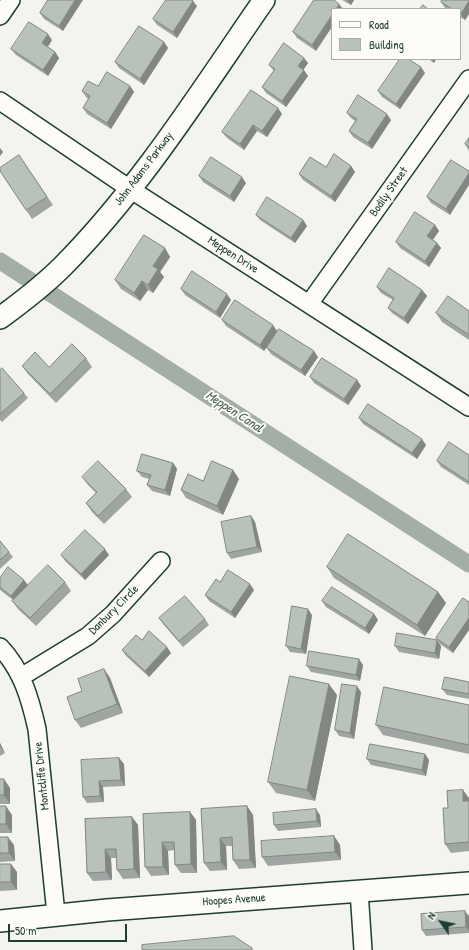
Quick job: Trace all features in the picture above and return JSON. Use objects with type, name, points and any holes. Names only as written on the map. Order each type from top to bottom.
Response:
[{"type":"street","points":[[0,16],[11,0]]},
{"type":"street","name":"John Adams Parkway","points":[[0,318],[31,295],[63,267],[96,230],[130,189],[181,121],[264,0]]},
{"type":"street","name":"Bodily Street","points":[[309,304],[469,79]]},
{"type":"street","name":"Meppen Drive","points":[[0,101],[130,189],[469,407]]},
{"type":"street","name":"Danbury Circle","points":[[21,677],[88,636],[113,614],[161,561]]},
{"type":"street","name":"Montcliffe Drive","points":[[0,647],[18,670],[31,700],[37,729],[56,914]]},
{"type":"street","name":"Hoopes Avenue","points":[[0,921],[56,914],[469,883]]},
{"type":"street","points":[[359,891],[363,950]]},
{"type":"building","points":[[48,0],[75,0],[59,26],[40,13]]},
{"type":"building","points":[[166,0],[193,1],[173,32],[153,19]]},
{"type":"building","points":[[314,0],[334,0],[339,4],[337,8],[331,8],[331,16],[312,45],[293,32]]},
{"type":"building","points":[[442,0],[469,0],[461,14],[461,8],[450,8],[441,2]]},
{"type":"building","points":[[29,22],[48,34],[42,43],[55,52],[43,70],[11,49]]},
{"type":"building","points":[[139,26],[164,42],[140,79],[115,62]]},
{"type":"building","points":[[284,43],[304,58],[298,66],[304,70],[282,101],[262,87],[275,69],[269,65]]},
{"type":"building","points":[[399,60],[410,60],[421,67],[396,104],[378,91]]},
{"type":"building","points":[[107,72],[130,86],[107,123],[83,108],[90,96],[82,91],[88,81],[98,86]]},
{"type":"building","points":[[251,90],[278,108],[262,131],[253,125],[240,144],[222,132]]},
{"type":"building","points":[[358,95],[387,114],[368,143],[349,131],[357,119],[347,113]]},
{"type":"building","points":[[469,138],[469,147],[465,144]]},
{"type":"building","points":[[334,154],[351,166],[331,196],[299,174],[310,157],[326,167]]},
{"type":"building","points":[[19,155],[47,197],[26,210],[0,171],[0,168]]},
{"type":"building","points":[[211,157],[242,177],[230,196],[199,176]]},
{"type":"building","points":[[451,160],[469,171],[469,173],[446,209],[427,197]]},
{"type":"building","points":[[267,197],[303,220],[291,238],[256,215]]},
{"type":"building","points":[[415,212],[435,225],[427,236],[437,243],[425,261],[396,242]]},
{"type":"building","points":[[144,235],[165,248],[153,266],[158,269],[148,285],[142,281],[134,293],[115,280]]},
{"type":"building","points":[[389,268],[422,290],[404,318],[388,308],[394,298],[377,287]]},
{"type":"building","points":[[192,271],[227,294],[216,312],[181,289]]},
{"type":"building","points":[[448,296],[469,311],[469,335],[436,313]]},
{"type":"building","points":[[235,300],[273,325],[260,345],[222,320]]},
{"type":"building","points":[[279,329],[314,351],[301,370],[267,348]]},
{"type":"building","points":[[72,344],[86,358],[50,394],[22,366],[35,352],[49,367]]},
{"type":"building","points":[[322,358],[357,380],[344,399],[310,377]]},
{"type":"building","points":[[2,368],[24,393],[0,414],[0,370]]},
{"type":"building","points":[[368,404],[422,439],[412,453],[359,418]]},
{"type":"building","points":[[449,442],[469,455],[469,482],[437,461]]},
{"type":"building","points":[[142,454],[173,463],[165,490],[147,485],[151,475],[137,471]]},
{"type":"building","points":[[98,461],[126,489],[98,516],[86,503],[97,492],[82,477]]},
{"type":"building","points":[[212,461],[233,470],[217,506],[181,490],[188,474],[203,481]]},
{"type":"building","points":[[251,516],[257,547],[227,553],[221,522]]},
{"type":"building","points":[[85,530],[105,549],[81,574],[61,555]]},
{"type":"building","points":[[348,534],[438,592],[417,625],[327,567]]},
{"type":"building","points":[[0,541],[9,552],[0,560]]},
{"type":"building","points":[[48,565],[65,582],[30,618],[12,601]]},
{"type":"building","points":[[8,567],[24,580],[11,596],[0,587],[0,578]]},
{"type":"building","points":[[228,570],[250,584],[231,612],[205,595],[216,579],[220,582]]},
{"type":"building","points":[[332,587],[374,614],[365,628],[322,601]]},
{"type":"building","points":[[185,596],[205,619],[179,641],[159,618]]},
{"type":"building","points":[[463,598],[469,602],[469,618],[449,647],[436,638]]},
{"type":"building","points":[[292,606],[308,609],[301,649],[286,646]]},
{"type":"building","points":[[149,631],[167,647],[145,671],[122,650],[136,635],[142,640]]},
{"type":"building","points":[[397,633],[437,640],[435,653],[395,646]]},
{"type":"building","points":[[309,651],[359,659],[356,675],[307,666]]},
{"type":"building","points":[[104,669],[117,704],[75,720],[67,697],[82,691],[78,679]]},
{"type":"building","points":[[290,676],[329,684],[307,790],[268,782]]},
{"type":"building","points":[[445,677],[469,682],[469,694],[442,689]]},
{"type":"building","points":[[342,684],[357,686],[350,733],[335,730]]},
{"type":"building","points":[[384,687],[469,705],[469,745],[376,725]]},
{"type":"building","points":[[370,744],[425,754],[422,770],[367,759]]},
{"type":"building","points":[[119,758],[121,780],[99,781],[100,796],[83,797],[81,760]]},
{"type":"building","points":[[0,779],[4,779],[4,795],[0,795]]},
{"type":"building","points":[[463,790],[463,801],[469,801],[469,842],[445,844],[443,808],[448,808],[447,791]]},
{"type":"building","points":[[0,806],[6,806],[6,824],[0,824]]},
{"type":"building","points":[[247,806],[250,860],[233,860],[232,837],[220,838],[221,862],[204,863],[201,809]]},
{"type":"building","points":[[316,809],[317,821],[274,825],[273,813]]},
{"type":"building","points":[[190,812],[191,864],[175,865],[174,842],[162,842],[163,867],[145,867],[143,814]]},
{"type":"building","points":[[132,817],[134,869],[117,870],[116,849],[105,849],[106,872],[87,873],[85,819]]},
{"type":"building","points":[[334,836],[335,852],[262,857],[261,841]]},
{"type":"building","points":[[0,837],[8,837],[9,853],[0,853]]},
{"type":"building","points":[[0,864],[11,864],[11,882],[0,882]]},
{"type":"building","points":[[465,911],[466,927],[422,930],[421,914]]},
{"type":"building","points":[[234,936],[252,948],[252,950],[142,950],[142,945]]},
{"type":"waterway","name":"Meppen Canal","points":[[0,261],[469,564]]}]
